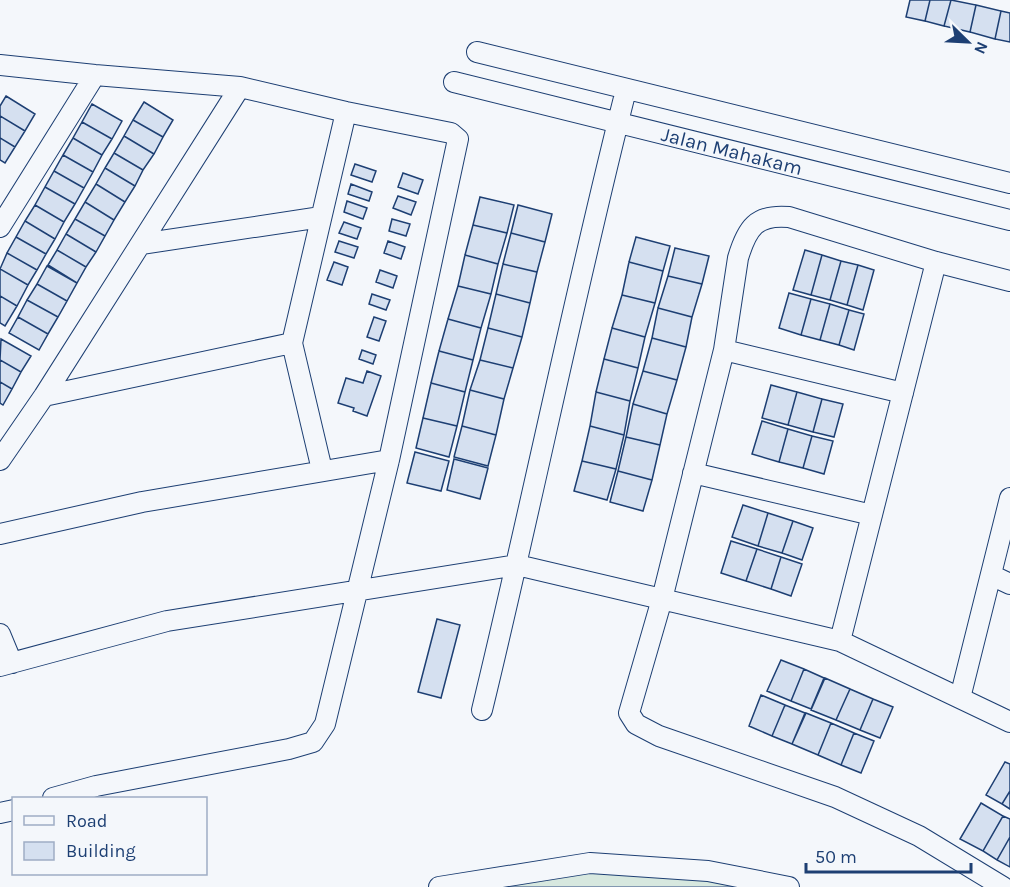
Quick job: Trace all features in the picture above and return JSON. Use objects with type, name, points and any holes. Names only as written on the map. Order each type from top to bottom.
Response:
[{"type":"street","name":"Jalan Mahakam","points":[[477,52],[1010,183]]},
{"type":"street","points":[[0,65],[240,87],[346,112],[451,133],[458,140],[389,460],[325,724],[313,742],[289,749],[96,786],[57,797]]},
{"type":"street","points":[[0,227],[95,75]]},
{"type":"street","name":"Jalan Mahakam","points":[[454,82],[1010,220]]},
{"type":"street","points":[[0,460],[44,396],[240,87]]},
{"type":"street","points":[[482,710],[517,565],[607,161],[626,90]]},
{"type":"street","points":[[322,470],[292,343],[346,112]]},
{"type":"street","points":[[1003,887],[919,836],[835,797],[659,736],[636,723],[629,712],[662,599],[724,350],[738,258],[742,244],[755,225],[772,216],[789,217],[936,262],[1010,281]]},
{"type":"street","points":[[141,244],[321,217]]},
{"type":"street","points":[[840,641],[936,262]]},
{"type":"street","points":[[44,396],[292,343]]},
{"type":"street","points":[[724,350],[903,393]]},
{"type":"street","points":[[0,534],[142,502],[389,460]]},
{"type":"street","points":[[693,473],[872,515]]},
{"type":"street","points":[[960,698],[1010,498]]},
{"type":"street","points":[[0,634],[6,665],[167,621],[517,565],[840,641],[1010,722]]},
{"type":"street","points":[[991,575],[1010,584]]},
{"type":"street","points":[[439,887],[590,863],[708,871],[789,887]]},
{"type":"shaded area","points":[[590,863],[789,887],[439,887]]},
{"type":"building","points":[[910,0],[930,0],[925,21],[906,17]]},
{"type":"building","points":[[930,0],[951,0],[944,26],[925,21]]},
{"type":"building","points":[[951,0],[976,5],[970,32],[944,26]]},
{"type":"building","points":[[976,5],[1001,11],[995,39],[970,32]]},
{"type":"building","points":[[1001,11],[1010,13],[1010,42],[995,39]]},
{"type":"building","points":[[6,96],[35,114],[25,131],[0,116],[0,106]]},
{"type":"building","points":[[144,102],[173,120],[163,137],[133,120]]},
{"type":"building","points":[[92,104],[122,121],[112,139],[82,122]]},
{"type":"building","points":[[0,116],[25,131],[15,147],[0,138]]},
{"type":"building","points":[[133,120],[163,137],[154,154],[124,136]]},
{"type":"building","points":[[82,122],[112,139],[102,155],[73,138]]},
{"type":"building","points":[[124,136],[154,154],[143,170],[114,153]]},
{"type":"building","points":[[0,138],[15,147],[5,163],[0,160]]},
{"type":"building","points":[[73,138],[102,155],[93,172],[63,155]]},
{"type":"building","points":[[114,153],[143,170],[135,186],[105,168]]},
{"type":"building","points":[[63,155],[93,172],[84,188],[54,171]]},
{"type":"building","points":[[355,164],[376,171],[372,182],[351,175]]},
{"type":"building","points":[[105,168],[135,186],[125,202],[96,184]]},
{"type":"building","points":[[54,171],[84,188],[75,204],[45,187]]},
{"type":"building","points":[[403,173],[423,180],[418,194],[398,187]]},
{"type":"building","points":[[96,184],[125,202],[114,220],[85,202]]},
{"type":"building","points":[[351,184],[372,192],[369,201],[348,194]]},
{"type":"building","points":[[45,187],[75,204],[64,222],[35,205]]},
{"type":"building","points":[[398,196],[416,202],[411,215],[393,208]]},
{"type":"building","points":[[480,197],[514,205],[507,233],[473,225]]},
{"type":"building","points":[[347,201],[367,208],[363,219],[344,212]]},
{"type":"building","points":[[85,202],[114,220],[105,236],[75,219]]},
{"type":"building","points":[[35,205],[64,222],[55,239],[25,221]]},
{"type":"building","points":[[518,205],[552,214],[545,242],[511,233]]},
{"type":"building","points":[[75,219],[105,236],[96,252],[66,234]]},
{"type":"building","points":[[392,219],[410,224],[406,236],[389,231]]},
{"type":"building","points":[[25,221],[55,239],[46,254],[16,237]]},
{"type":"building","points":[[344,222],[361,228],[357,239],[339,233]]},
{"type":"building","points":[[473,225],[507,233],[498,264],[465,255]]},
{"type":"building","points":[[511,233],[545,242],[537,272],[503,264]]},
{"type":"building","points":[[66,234],[96,252],[86,267],[57,250]]},
{"type":"building","points":[[16,237],[46,254],[37,270],[7,253]]},
{"type":"building","points":[[636,237],[670,246],[663,271],[629,262]]},
{"type":"building","points":[[339,241],[358,247],[354,258],[335,252]]},
{"type":"building","points":[[388,241],[405,247],[401,259],[384,253]]},
{"type":"building","points":[[675,248],[709,256],[702,284],[668,276]]},
{"type":"building","points":[[57,250],[86,267],[77,283],[48,265]]},
{"type":"building","points":[[805,250],[822,255],[811,295],[793,290]]},
{"type":"building","points":[[7,253],[37,270],[28,285],[0,269]]},
{"type":"building","points":[[465,255],[498,264],[491,294],[458,286]]},
{"type":"building","points":[[822,255],[841,261],[830,300],[811,295]]},
{"type":"building","points":[[841,261],[858,265],[847,305],[830,300]]},
{"type":"building","points":[[334,262],[348,267],[342,285],[327,280]]},
{"type":"building","points":[[629,262],[663,271],[655,303],[622,295]]},
{"type":"building","points":[[503,264],[537,272],[530,303],[496,294]]},
{"type":"building","points":[[858,265],[874,270],[863,310],[847,305]]},
{"type":"building","points":[[47,266],[77,283],[67,301],[37,284]]},
{"type":"building","points":[[0,269],[28,285],[17,306],[0,296]]},
{"type":"building","points":[[380,270],[397,276],[393,288],[376,282]]},
{"type":"building","points":[[668,276],[702,284],[692,317],[658,308]]},
{"type":"building","points":[[37,284],[67,301],[58,317],[27,300]]},
{"type":"building","points":[[458,286],[491,294],[481,328],[448,319]]},
{"type":"building","points":[[789,293],[811,299],[801,335],[779,328]]},
{"type":"building","points":[[372,294],[390,300],[386,310],[369,304]]},
{"type":"building","points":[[496,294],[530,303],[522,337],[488,328]]},
{"type":"building","points":[[622,295],[655,303],[645,337],[612,328]]},
{"type":"building","points":[[0,296],[17,306],[5,326],[0,323]]},
{"type":"building","points":[[811,299],[830,304],[820,340],[801,335]]},
{"type":"building","points":[[27,300],[58,317],[48,334],[18,317]]},
{"type":"building","points":[[830,304],[849,310],[839,345],[820,340]]},
{"type":"building","points":[[658,308],[692,317],[686,347],[652,338]]},
{"type":"building","points":[[849,310],[864,314],[854,350],[839,345]]},
{"type":"building","points":[[18,317],[48,334],[39,350],[9,333]]},
{"type":"building","points":[[374,317],[386,321],[379,341],[367,337]]},
{"type":"building","points":[[448,319],[481,328],[473,360],[439,351]]},
{"type":"building","points":[[488,328],[522,337],[513,368],[480,360]]},
{"type":"building","points":[[612,328],[645,337],[638,368],[604,359]]},
{"type":"building","points":[[652,338],[686,347],[677,380],[643,371]]},
{"type":"building","points":[[1,339],[31,356],[21,372],[0,360]]},
{"type":"building","points":[[362,350],[376,355],[373,364],[359,359]]},
{"type":"building","points":[[439,351],[473,360],[465,392],[431,383]]},
{"type":"building","points":[[604,359],[638,368],[630,401],[596,392]]},
{"type":"building","points":[[0,360],[21,372],[12,389],[0,382]]},
{"type":"building","points":[[480,360],[513,368],[504,399],[470,390]]},
{"type":"building","points":[[367,371],[381,376],[367,416],[353,411],[354,408],[338,403],[346,378],[363,383]]},
{"type":"building","points":[[643,371],[677,380],[667,414],[633,404]]},
{"type":"building","points":[[0,382],[12,389],[3,405],[0,403]]},
{"type":"building","points":[[431,383],[465,392],[457,426],[423,418]]},
{"type":"building","points":[[771,385],[797,392],[788,425],[762,418]]},
{"type":"building","points":[[470,390],[504,399],[496,435],[462,426]]},
{"type":"building","points":[[596,392],[630,401],[624,435],[590,426]]},
{"type":"building","points":[[797,392],[822,399],[813,432],[788,425]]},
{"type":"building","points":[[822,399],[843,404],[834,437],[813,432]]},
{"type":"building","points":[[633,404],[667,414],[660,445],[626,437]]},
{"type":"building","points":[[423,418],[457,426],[449,457],[416,448]]},
{"type":"building","points":[[762,421],[788,429],[779,462],[752,454]]},
{"type":"building","points":[[462,426],[496,435],[488,466],[454,457]]},
{"type":"building","points":[[590,426],[624,435],[616,469],[582,461]]},
{"type":"building","points":[[788,429],[812,436],[803,468],[779,462]]},
{"type":"building","points":[[812,436],[833,441],[824,474],[803,468]]},
{"type":"building","points":[[626,437],[660,445],[652,480],[618,471]]},
{"type":"building","points":[[415,452],[449,461],[441,491],[407,483]]},
{"type":"building","points":[[454,459],[488,468],[480,499],[447,490]]},
{"type":"building","points":[[582,461],[616,469],[607,500],[574,491]]},
{"type":"building","points":[[618,471],[652,480],[643,511],[610,502]]},
{"type":"building","points":[[743,505],[768,513],[758,546],[732,537]]},
{"type":"building","points":[[768,513],[793,521],[782,553],[758,546]]},
{"type":"building","points":[[793,521],[813,528],[802,560],[782,553]]},
{"type":"building","points":[[731,541],[757,549],[746,581],[721,573]]},
{"type":"building","points":[[757,549],[781,557],[771,589],[746,581]]},
{"type":"building","points":[[781,557],[802,564],[791,596],[771,589]]},
{"type":"building","points":[[437,619],[460,625],[441,698],[418,692]]},
{"type":"building","points":[[781,660],[804,669],[791,701],[767,691]]},
{"type":"building","points":[[804,669],[824,678],[811,709],[791,701]]},
{"type":"building","points":[[825,678],[850,689],[836,720],[811,710]]},
{"type":"building","points":[[850,689],[873,699],[860,730],[836,720]]},
{"type":"building","points":[[761,695],[785,705],[772,736],[749,726]]},
{"type":"building","points":[[873,699],[893,707],[880,738],[860,730]]},
{"type":"building","points":[[785,705],[805,713],[792,744],[772,736]]},
{"type":"building","points":[[806,713],[831,723],[818,755],[792,744]]},
{"type":"building","points":[[831,723],[854,733],[841,765],[818,755]]},
{"type":"building","points":[[854,733],[874,741],[861,773],[841,765]]},
{"type":"building","points":[[1005,762],[1010,764],[1010,791],[1002,804],[986,795]]},
{"type":"building","points":[[1010,791],[1010,809],[1002,804]]},
{"type":"building","points":[[981,803],[1003,816],[983,851],[960,839]]},
{"type":"building","points":[[1003,816],[1010,819],[1010,837],[997,860],[983,851]]},
{"type":"building","points":[[1010,837],[1010,867],[997,860]]}]
